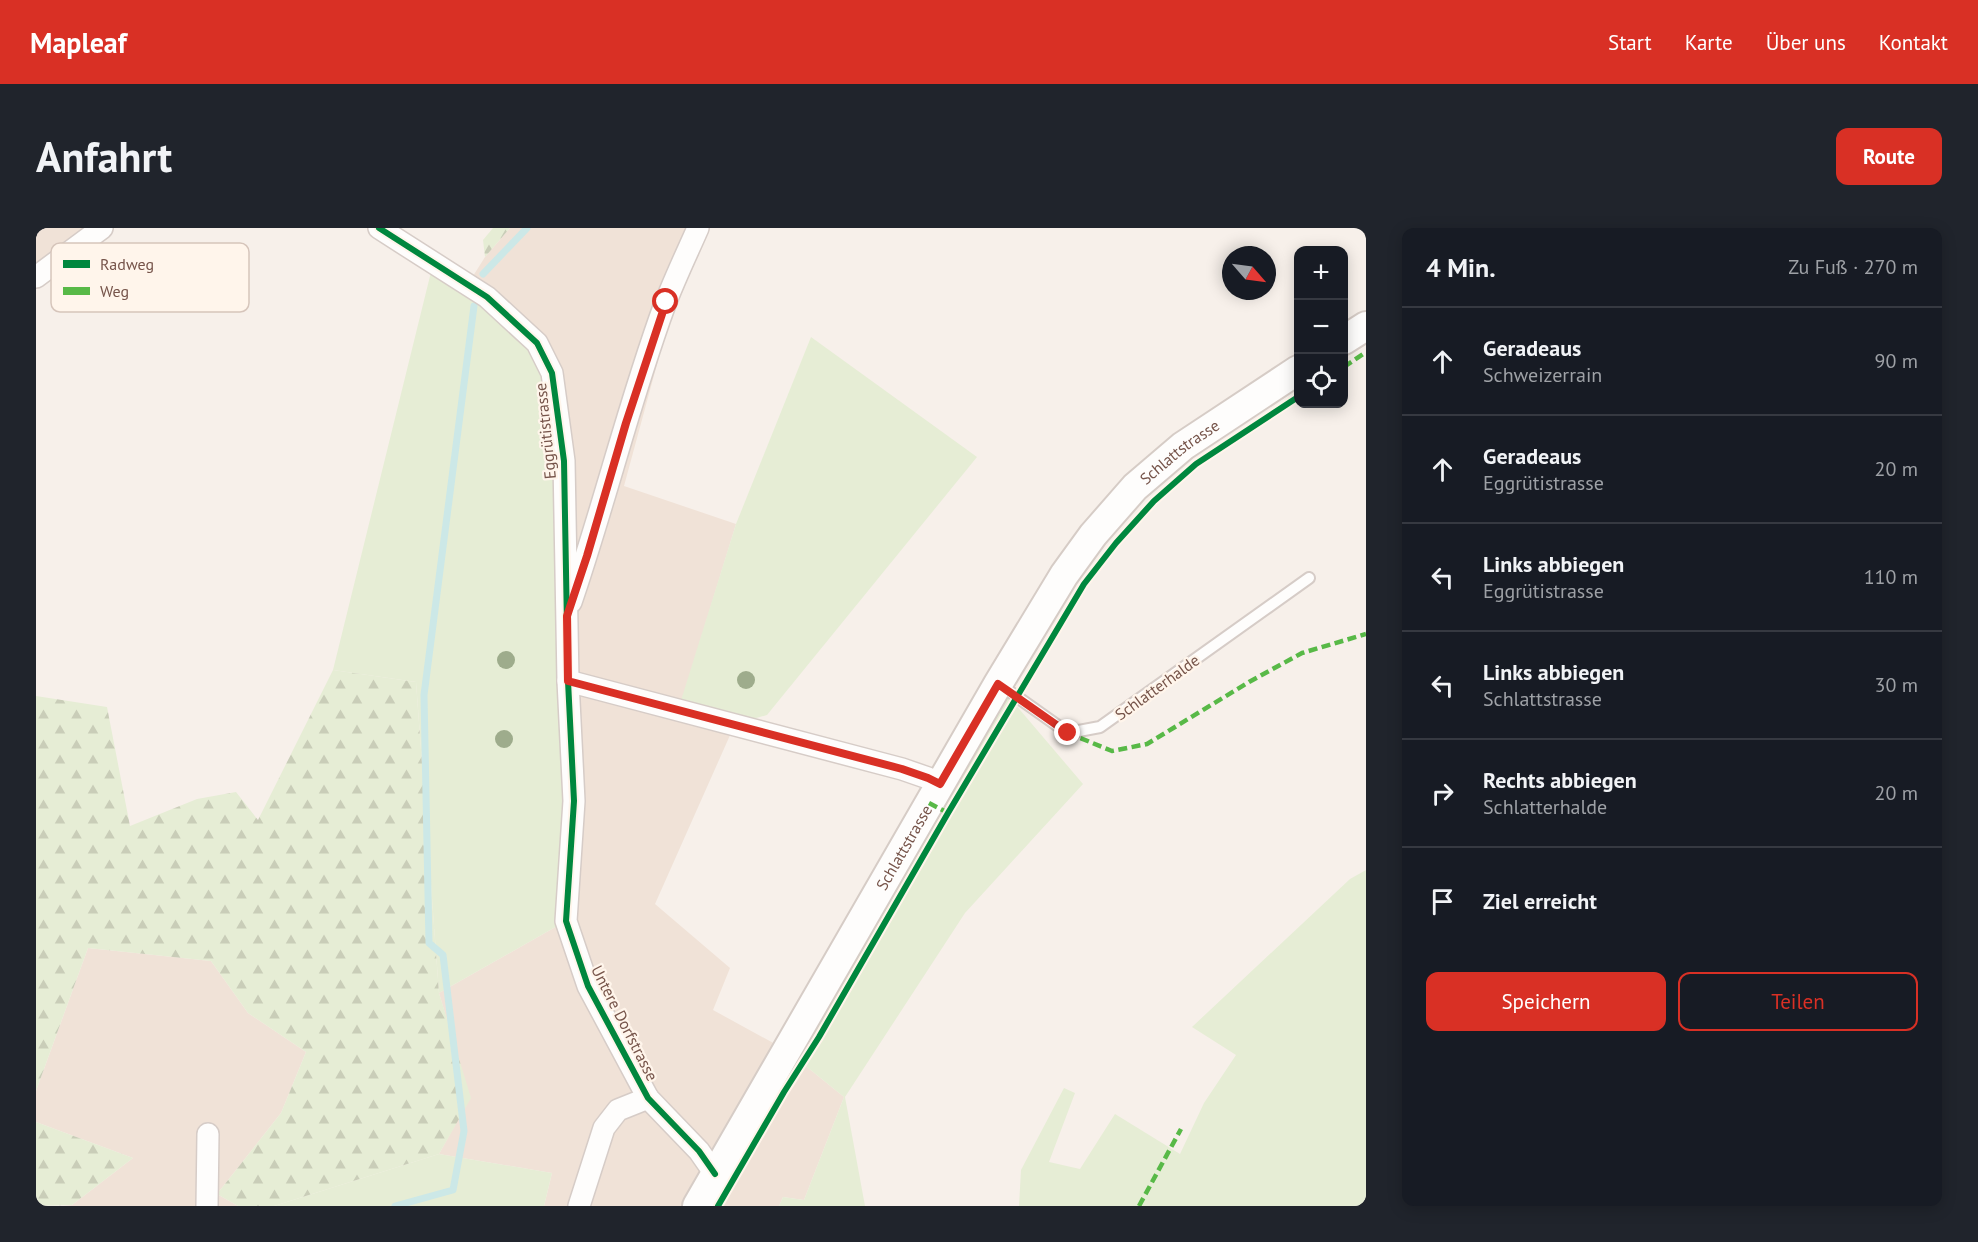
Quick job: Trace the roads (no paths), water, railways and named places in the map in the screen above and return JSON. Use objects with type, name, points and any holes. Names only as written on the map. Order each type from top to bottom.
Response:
[{"type":"street","points":[[82,243],[102,228]]},
{"type":"street","name":"Eggrütistrasse","points":[[379,228],[487,297],[537,343],[552,373],[564,461],[568,681]]},
{"type":"street","points":[[567,616],[666,302],[698,228]]},
{"type":"street","points":[[36,277],[51,266]]},
{"type":"street","points":[[1348,337],[1366,326]]},
{"type":"street","name":"Schlattstrasse","points":[[698,1206],[940,784],[1064,574],[1093,535],[1135,487],[1183,446],[1294,373]]},
{"type":"street","points":[[568,681],[902,769],[940,784]]},
{"type":"street","name":"Untere Dorfstrasse","points":[[568,681],[574,801],[566,921],[588,986],[648,1098],[699,1151],[716,1174]]},
{"type":"street","points":[[579,1206],[604,1128],[618,1110],[648,1098]]},
{"type":"street","points":[[207,1206],[208,1134]]},
{"type":"lane","name":"Schlatterhalde","points":[[998,684],[1068,733],[1100,727],[1309,578]]},
{"type":"waterway","points":[[483,274],[527,228]]},
{"type":"waterway","points":[[395,1206],[453,1190],[464,1131],[443,955],[429,943],[424,695],[474,306]]}]
